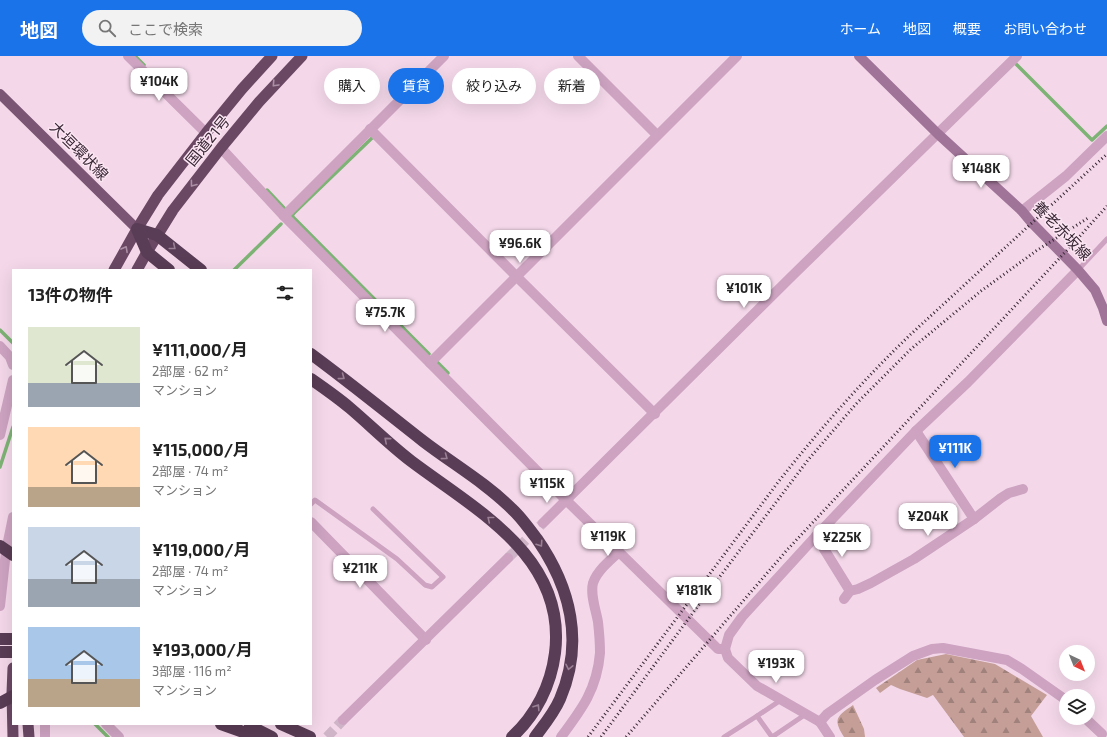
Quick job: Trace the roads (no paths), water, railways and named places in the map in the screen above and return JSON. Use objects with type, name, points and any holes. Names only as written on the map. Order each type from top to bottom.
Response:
[{"type":"highway","name":"国道21号","points":[[115,269],[158,195],[242,89],[272,56]]},
{"type":"highway","name":"国道21号","points":[[138,269],[173,210],[259,102],[302,56]]},
{"type":"highway","points":[[137,229],[158,235],[201,269]]},
{"type":"highway","points":[[137,229],[147,252],[168,269]]},
{"type":"highway","points":[[312,355],[360,390],[424,442],[496,494],[513,509],[527,525],[548,557],[564,592],[571,614],[573,636],[571,658],[560,700],[549,719],[535,737]]},
{"type":"highway","points":[[312,379],[348,406],[410,460],[499,527],[514,540],[541,576],[550,597],[556,618],[557,641],[554,662],[549,683],[540,703],[527,721],[512,737]]},
{"type":"highway","points":[[0,546],[12,554]]},
{"type":"highway","points":[[0,639],[12,639]]},
{"type":"highway","points":[[0,652],[12,652]]},
{"type":"highway","points":[[0,703],[12,697]]},
{"type":"highway","points":[[13,725],[13,737]]},
{"type":"highway","points":[[28,725],[29,737]]},
{"type":"highway","points":[[224,725],[257,737]]},
{"type":"highway","points":[[247,725],[272,737]]},
{"type":"highway","points":[[283,725],[310,737]]},
{"type":"highway","points":[[293,725],[315,737]]},
{"type":"main road","name":"養老赤坂線","points":[[860,56],[938,134],[1022,211],[1078,270],[1095,290],[1107,320]]},
{"type":"main road","name":"大垣環状線","points":[[0,94],[137,229]]},
{"type":"street","points":[[128,56],[206,133]]},
{"type":"street","points":[[578,56],[657,135]]},
{"type":"street","points":[[430,363],[737,56]]},
{"type":"street","points":[[543,523],[1017,56]]},
{"type":"street","points":[[284,216],[442,57]]},
{"type":"street","points":[[370,129],[655,414]]},
{"type":"street","points":[[1022,211],[1066,176],[1107,136]]},
{"type":"street","points":[[221,148],[284,216],[567,501],[718,649],[725,649]]},
{"type":"street","points":[[830,737],[820,722],[757,686],[728,658],[725,649],[729,635],[742,617],[816,536],[916,431],[968,382],[1078,270]]},
{"type":"street","points":[[0,346],[10,357],[12,362]]},
{"type":"street","points":[[0,435],[12,384]]},
{"type":"street","points":[[916,431],[974,519]]},
{"type":"street","points":[[816,536],[847,595],[914,559],[974,519],[1009,493],[1023,490]]},
{"type":"street","points":[[0,606],[6,551],[12,522]]},
{"type":"street","points":[[312,523],[426,640]]},
{"type":"street","points":[[560,737],[577,716],[589,696],[596,674],[600,652],[598,624],[593,596],[594,582],[601,569],[619,552]]},
{"type":"street","points":[[343,720],[508,558]]},
{"type":"street","points":[[820,722],[827,714],[875,680],[913,656],[932,649],[943,648],[1007,660],[1059,695]]},
{"type":"street","points":[[45,725],[45,737]]},
{"type":"street","points":[[107,725],[118,737]]},
{"type":"street","points":[[1093,725],[1103,734]]},
{"type":"lane","points":[[1078,270],[1107,240]]},
{"type":"lane","points":[[312,503],[315,500],[397,559],[425,585],[432,587],[443,577],[373,509]]},
{"type":"lane","points":[[724,737],[782,700]]},
{"type":"lane","points":[[757,716],[772,737],[806,714]]},
{"type":"waterway","points":[[135,56],[144,65]]},
{"type":"waterway","points":[[1015,63],[1092,140],[1107,126]]},
{"type":"waterway","points":[[372,138],[292,216],[429,354]]},
{"type":"waterway","points":[[267,190],[284,208]]},
{"type":"waterway","points":[[235,269],[281,224]]},
{"type":"waterway","points":[[0,330],[12,342]]},
{"type":"waterway","points":[[437,362],[448,373]]},
{"type":"waterway","points":[[0,467],[12,430]]},
{"type":"waterway","points":[[96,725],[108,737]]},
{"type":"tunnel","points":[[508,558],[543,523]]},
{"type":"tunnel","points":[[327,737],[343,720]]},
{"type":"railway","points":[[588,737],[779,481],[842,405],[911,334],[1107,154]]},
{"type":"railway","points":[[626,737],[787,550],[1107,206]]},
{"type":"railway","points":[[601,737],[808,460],[856,404],[911,349],[981,291],[1036,251],[1088,218]]}]
